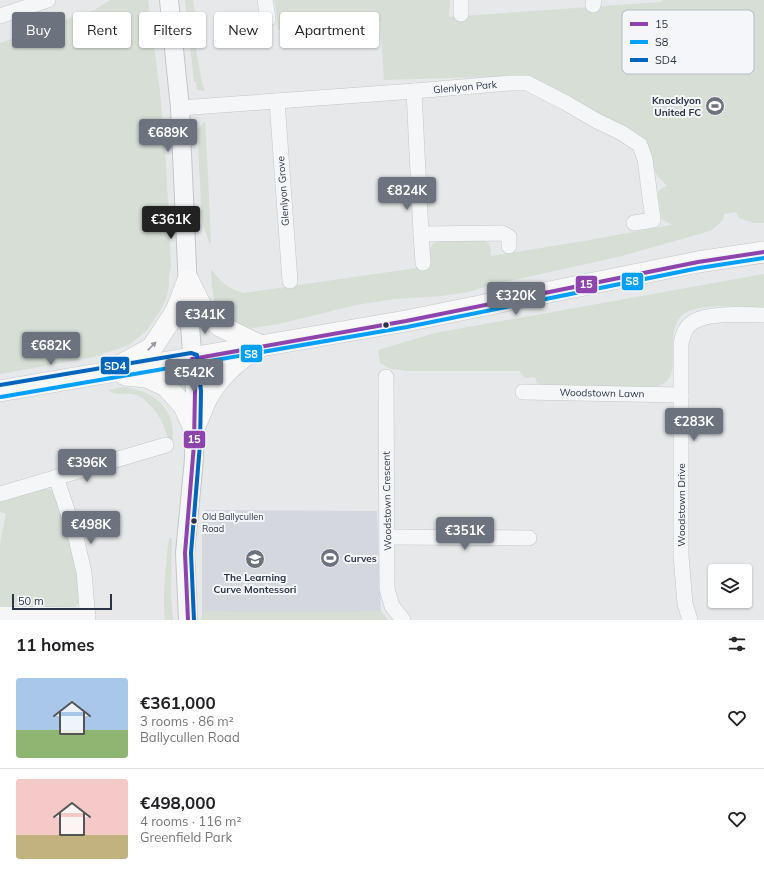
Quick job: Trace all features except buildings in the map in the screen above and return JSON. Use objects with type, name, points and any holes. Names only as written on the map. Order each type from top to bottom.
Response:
[{"type":"main road","points":[[0,391],[192,359],[414,319],[698,262],[764,252]]},
{"type":"main road","points":[[188,280],[203,310],[220,326],[262,346]]},
{"type":"main road","points":[[107,373],[152,348],[176,312],[188,280]]},
{"type":"main road","points":[[194,429],[207,398],[222,377],[247,354],[262,346]]},
{"type":"main road","points":[[107,373],[147,377],[166,386],[184,406],[194,429]]},
{"type":"street","points":[[0,16],[48,0]]},
{"type":"street","points":[[169,0],[180,108],[192,359],[195,391],[194,459],[185,553],[188,620]]},
{"type":"street","points":[[265,0],[267,12]]},
{"type":"street","name":"Glenlyon Park","points":[[180,108],[527,83],[622,133],[640,145],[645,159],[653,220],[634,223]]},
{"type":"street","points":[[414,91],[422,263]]},
{"type":"street","name":"Glenlyon Grove","points":[[277,101],[290,281]]},
{"type":"street","points":[[421,234],[502,233],[509,237],[509,246]]},
{"type":"street","name":"Woodstown Drive","points":[[690,620],[685,604],[681,555],[681,343],[684,331],[692,322],[702,318],[714,316],[764,314]]},
{"type":"street","name":"Woodstown Crescent","points":[[386,377],[388,537],[387,589],[392,606],[403,620]]},
{"type":"street","name":"Woodstown Lawn","points":[[523,392],[681,395]]},
{"type":"street","points":[[0,494],[166,445]]},
{"type":"street","points":[[0,614],[88,618],[84,572],[75,534],[56,478]]},
{"type":"street","points":[[388,537],[529,538]]},
{"type":"shaded area","points":[[110,0],[148,0],[150,12],[139,12],[139,48],[154,48],[160,92],[166,164],[171,266],[166,299],[147,330],[129,345],[94,357],[0,374],[0,43],[12,39],[12,48],[65,48],[65,20],[73,17],[73,48],[131,48],[131,12],[88,12],[96,9]]},
{"type":"shaded area","points":[[185,0],[193,0],[195,12],[186,12]]},
{"type":"shaded area","points":[[274,0],[450,0],[449,17],[661,2],[662,0],[764,0],[764,223],[754,223],[739,218],[736,212],[724,214],[723,220],[712,230],[703,233],[618,257],[491,285],[468,292],[441,296],[394,299],[356,305],[279,324],[253,328],[238,325],[220,311],[215,305],[211,269],[225,284],[234,290],[244,293],[430,266],[430,249],[436,242],[483,240],[489,244],[491,256],[671,225],[662,220],[658,195],[659,190],[667,186],[656,174],[650,155],[522,76],[384,80],[379,12],[280,12],[280,30],[278,30]]},
{"type":"shaded area","points":[[190,48],[196,48],[202,83],[205,91],[197,90],[196,82],[194,82]]},
{"type":"shaded area","points":[[205,121],[211,243],[209,243],[202,221],[197,130]]},
{"type":"shaded area","points":[[764,274],[764,308],[723,306],[701,308],[685,313],[678,321],[674,330],[672,372],[668,379],[659,386],[545,386],[537,383],[535,377],[525,378],[519,371],[408,371],[391,369],[380,363],[378,350],[435,333]]},
{"type":"shaded area","points":[[123,387],[139,390],[147,394],[161,403],[166,409],[173,428],[172,453],[167,433],[162,422],[148,403],[137,395],[116,394],[108,390]]},
{"type":"shaded area","points":[[44,488],[55,491],[72,544],[81,596],[78,604],[73,608],[0,608],[0,544],[6,514],[0,512],[0,501]]},
{"type":"shaded area","points":[[205,510],[377,511],[381,616],[202,618],[202,525]]},
{"type":"shaded area","points":[[169,538],[172,538],[171,594],[173,620],[165,620],[164,589]]},
{"type":"shaded area","points":[[203,611],[381,611],[388,620],[201,620]]},
{"type":"transit line","name":"15","points":[[188,620],[185,553],[194,444],[195,391],[192,359],[406,321],[698,262],[764,252]]},
{"type":"transit line","name":"S8","points":[[1,397],[407,327],[699,268],[764,258]]},
{"type":"transit line","name":"SD4","points":[[0,385],[191,353],[197,355],[201,391],[200,444],[191,553],[194,620]]},
{"type":"place","name":"Knocklyon United FC","points":[[715,106]]},
{"type":"place","name":"Old Ballycullen Road","points":[[194,521]]},
{"type":"place","name":"Curves","points":[[330,558]]},
{"type":"place","name":"The Learning Curve Montessori","points":[[255,559]]}]
